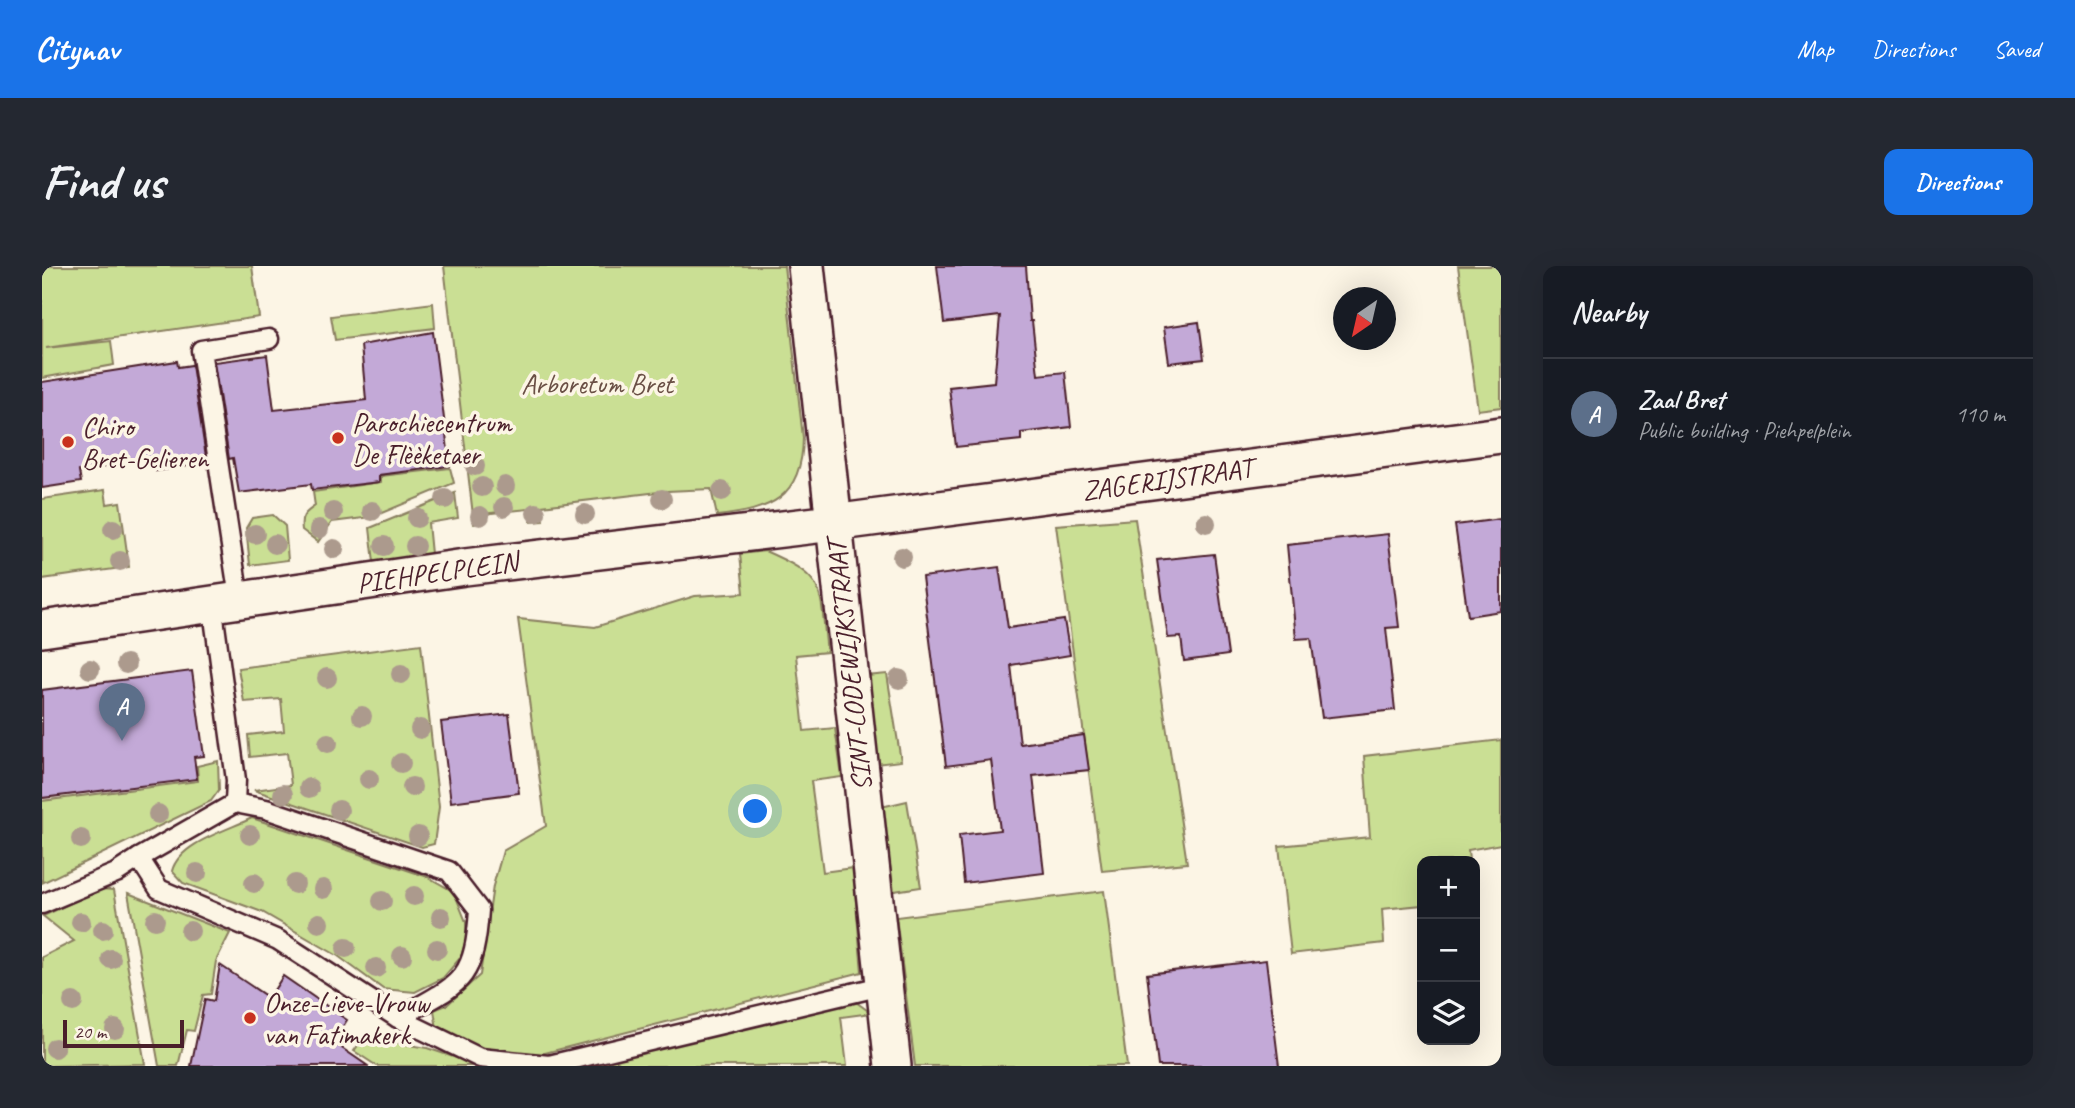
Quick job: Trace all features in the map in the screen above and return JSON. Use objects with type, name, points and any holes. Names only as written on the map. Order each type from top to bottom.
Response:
[{"type":"street","name":"SINT-LODEWIJKSTRAAT","points":[[806,266],[893,1066]]},
{"type":"street","name":"ZAGERIJSTRAAT","points":[[833,523],[1501,435]]},
{"type":"street","name":"PIEHPELPLEIN","points":[[42,629],[476,566],[833,523]]},
{"type":"lane","points":[[234,803],[236,780],[225,601],[201,350],[269,339]]},
{"type":"lane","points":[[42,904],[116,873],[234,803],[265,809],[449,871],[478,910],[476,949],[465,976],[398,1018]]},
{"type":"lane","points":[[139,858],[159,889],[278,940],[398,1018],[480,1058],[549,1065],[886,985]]},
{"type":"green space","points":[[42,266],[252,266],[259,317],[46,348],[111,341],[114,365],[42,378]]},
{"type":"green space","name":"Arboretum Bret","points":[[444,266],[784,266],[803,438],[797,475],[789,488],[780,498],[767,505],[717,516],[711,489],[667,491],[542,506],[543,521],[531,522],[528,509],[483,514],[484,523],[474,524]]},
{"type":"green space","points":[[1458,266],[1501,266],[1501,407],[1478,410]]},
{"type":"green space","points":[[433,303],[435,328],[335,340],[331,316]]},
{"type":"green space","points":[[450,468],[454,483],[372,517],[332,522],[318,542],[302,530],[304,515],[315,506],[313,492],[381,482],[381,476]]},
{"type":"green space","points":[[105,490],[107,504],[120,502],[129,567],[42,579],[42,499]]},
{"type":"green space","points":[[455,493],[458,518],[428,523],[431,554],[374,562],[370,528]]},
{"type":"green space","points":[[273,515],[285,526],[288,560],[250,565],[246,528],[252,518]]},
{"type":"green space","points":[[1135,519],[1187,863],[1102,871],[1056,525]]},
{"type":"green space","points":[[765,551],[801,569],[811,578],[821,599],[827,652],[796,655],[804,731],[835,728],[842,777],[811,781],[823,872],[853,868],[862,972],[541,1054],[486,1050],[437,1029],[434,1010],[447,1005],[480,975],[493,886],[503,851],[546,826],[518,619],[595,627],[695,596],[744,593],[740,554]]},
{"type":"green space","points":[[421,644],[439,807],[434,844],[422,847],[254,790],[291,785],[287,753],[250,757],[248,735],[284,731],[281,699],[244,702],[238,668]]},
{"type":"green space","points":[[887,674],[901,761],[876,764],[867,676]]},
{"type":"green space","points":[[1501,740],[1501,844],[1468,850],[1469,856],[1417,856],[1417,906],[1382,909],[1384,943],[1291,954],[1279,846],[1370,837],[1364,756]]},
{"type":"green space","points":[[218,761],[219,790],[211,801],[42,883],[42,801],[198,781],[197,766]]},
{"type":"green space","points":[[907,801],[921,887],[894,891],[881,807]]},
{"type":"green space","points":[[252,818],[428,877],[454,892],[466,922],[466,939],[461,957],[443,978],[415,992],[383,989],[338,956],[262,912],[183,883],[172,871],[176,861],[194,845]]},
{"type":"green space","points":[[101,889],[114,890],[145,1064],[42,1066],[42,957],[74,941],[43,916]]},
{"type":"green space","points":[[1104,891],[1127,1066],[915,1066],[896,917]]},
{"type":"green space","points":[[128,893],[230,933],[216,961],[211,994],[203,995],[194,1031],[187,1030],[178,1066],[159,1066]]},
{"type":"green space","points":[[852,999],[871,1013],[841,1017],[847,1066],[577,1066]]},
{"type":"green space","points":[[364,1037],[427,1048],[480,1066],[377,1066],[354,1051]]},
{"type":"building","points":[[937,266],[1026,266],[1038,375],[1065,372],[1071,427],[1021,433],[1021,440],[956,447],[949,387],[994,382],[1000,316],[944,323]]},
{"type":"building","points":[[1199,322],[1204,359],[1169,363],[1164,327]]},
{"type":"building","name":"Parochiecentrum De Flèèketaer","points":[[433,332],[450,466],[379,475],[379,482],[312,490],[311,484],[239,493],[233,458],[229,459],[214,362],[267,355],[274,410],[366,400],[361,345]]},
{"type":"building","points":[[177,361],[178,367],[192,365],[207,463],[156,471],[154,459],[79,471],[81,482],[42,488],[42,382]]},
{"type":"building","points":[[1501,519],[1501,611],[1468,616],[1455,525]]},
{"type":"building","points":[[1388,534],[1399,627],[1386,628],[1395,710],[1322,718],[1311,638],[1296,639],[1287,545]]},
{"type":"building","points":[[1214,554],[1228,655],[1184,661],[1181,637],[1168,638],[1157,560]]},
{"type":"building","points":[[999,567],[1008,628],[1064,620],[1070,655],[1011,665],[1020,744],[1084,735],[1089,770],[1033,776],[1044,873],[964,883],[959,835],[1000,830],[991,760],[946,766],[922,577]]},
{"type":"building","points":[[192,671],[204,756],[194,757],[197,779],[42,798],[42,690]]},
{"type":"building","points":[[509,714],[519,793],[451,802],[441,722]]},
{"type":"building","points":[[1266,960],[1279,1066],[1158,1066],[1147,974]]},
{"type":"building","name":"Onze-Lieve-Vrouw van Fatimakerk","points":[[220,965],[269,998],[283,976],[347,1020],[333,1042],[368,1066],[191,1066],[205,999],[214,1001]]},
{"type":"place","name":"Parochiecentrum De Flèèketaer","points":[[338,438]]},
{"type":"place","name":"Chiro Bret-Gelieren","points":[[68,442]]},
{"type":"place","name":"Zaal Bret","points":[[122,741]]},
{"type":"place","name":"Onze-Lieve-Vrouw van Fatimakerk","points":[[250,1018]]}]
